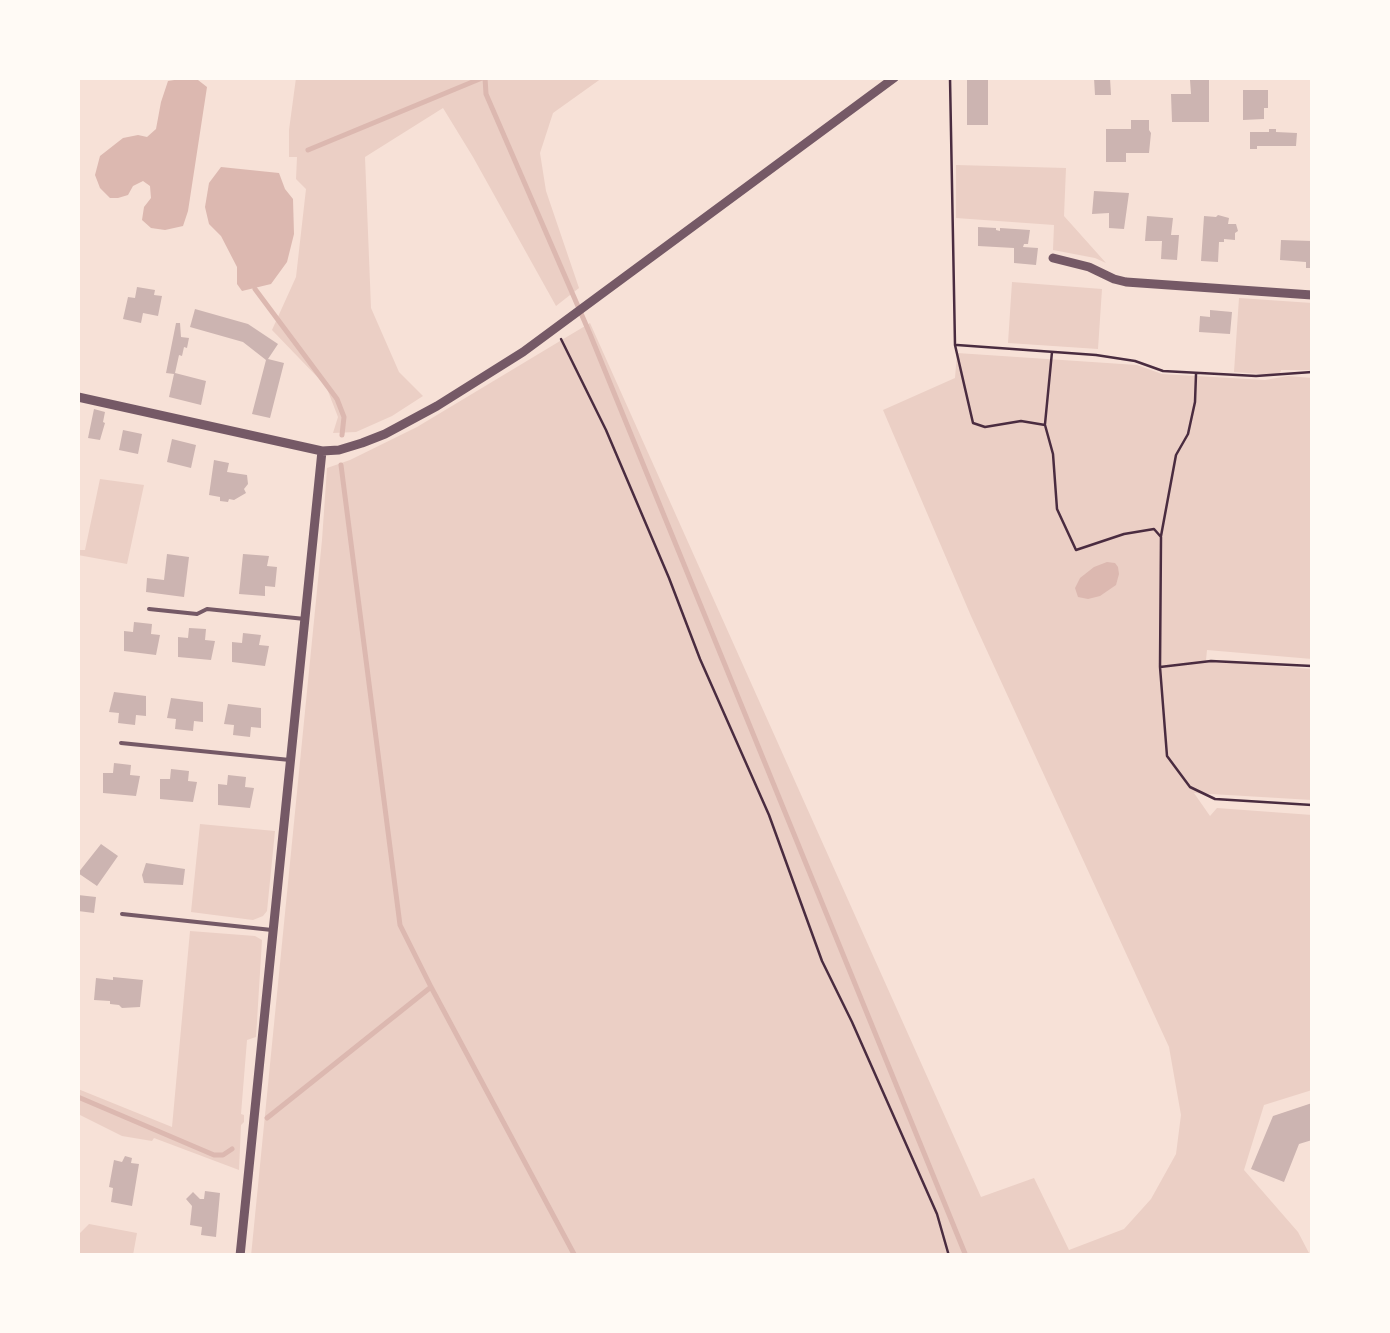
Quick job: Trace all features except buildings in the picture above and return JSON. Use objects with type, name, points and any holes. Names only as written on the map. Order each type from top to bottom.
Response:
[{"type":"street","points":[[78,397],[322,451],[339,450],[384,434],[438,406],[560,325],[894,78]]},
{"type":"street","points":[[1052,258],[1090,267],[1126,282],[1312,296]]},
{"type":"street","points":[[240,1256],[322,451]]},
{"type":"lane","points":[[148,609],[197,614],[207,608],[305,619]]},
{"type":"lane","points":[[121,744],[290,760]]},
{"type":"lane","points":[[122,914],[272,930]]},
{"type":"path","points":[[950,78],[956,345],[973,422],[985,426],[1021,422],[1045,425]]},
{"type":"path","points":[[560,325],[770,815],[822,961],[937,1214],[949,1256]]},
{"type":"path","points":[[956,345],[1096,355],[1196,373],[1256,376],[1312,372]]},
{"type":"path","points":[[1052,352],[1045,425],[1053,454],[1057,509],[1076,550],[1154,529],[1161,536]]},
{"type":"path","points":[[1196,373],[1195,402],[1188,434],[1176,456],[1161,536],[1160,667],[1166,756],[1190,788],[1215,799],[1312,805]]},
{"type":"path","points":[[1160,667],[1212,661],[1312,666]]},
{"type":"shaded area","points":[[187,78],[207,87],[188,211],[183,226],[151,228],[142,220],[144,207],[151,198],[150,186],[143,181],[133,186],[128,195],[110,198],[95,175],[100,156],[123,138],[147,137],[156,129],[168,81]]},
{"type":"shaded area","points":[[296,78],[602,78],[553,113],[540,153],[546,191],[579,288],[556,306],[443,108],[365,157],[371,308],[399,372],[423,396],[356,432],[333,433],[338,417],[326,386],[272,330],[296,277],[306,189],[296,179],[297,157],[289,157]]},
{"type":"shaded area","points":[[956,165],[1066,168],[1064,216],[1106,263],[1053,250],[1054,225],[956,218]]},
{"type":"shaded area","points":[[221,167],[279,173],[293,199],[294,234],[287,262],[271,284],[242,291],[237,284],[237,267],[221,236],[209,224],[205,207],[209,183]]},
{"type":"shaded area","points":[[1012,282],[1102,289],[1098,349],[1008,343]]},
{"type":"shaded area","points":[[1239,298],[1312,303],[1312,370],[1281,370],[1275,375],[1234,372]]},
{"type":"shaded area","points":[[590,323],[981,1197],[1034,1178],[1069,1250],[1124,1229],[1151,1199],[1176,1154],[1181,1115],[1169,1047],[971,616],[883,410],[955,378],[957,353],[1137,365],[1162,374],[1265,380],[1288,376],[1312,378],[1312,659],[1207,650],[1206,660],[1312,669],[1312,800],[1194,793],[1210,816],[1217,808],[1312,815],[1312,1090],[1264,1105],[1244,1170],[1298,1232],[1310,1255],[251,1256],[327,468],[417,427]]},
{"type":"shaded area","points":[[100,479],[144,485],[127,564],[78,555],[78,550],[85,550]]},
{"type":"shaded area","points":[[1107,562],[1118,567],[1116,585],[1100,596],[1078,597],[1075,588],[1080,578]]},
{"type":"shaded area","points":[[200,824],[275,831],[267,911],[263,916],[253,920],[191,912]]},
{"type":"shaded area","points":[[190,931],[255,936],[262,940],[256,1037],[247,1040],[239,1170],[154,1138],[152,1141],[122,1136],[78,1114],[78,1089],[172,1127]]},
{"type":"shaded area","points":[[89,1224],[137,1233],[133,1255],[78,1255],[79,1234]]},
{"type":"waterway","points":[[308,150],[482,78]]},
{"type":"waterway","points":[[485,78],[486,94],[590,334],[966,1256]]},
{"type":"waterway","points":[[255,289],[337,399],[344,417],[342,435]]},
{"type":"waterway","points":[[341,465],[400,925],[575,1256]]},
{"type":"waterway","points":[[267,1118],[431,987]]},
{"type":"waterway","points":[[78,1097],[214,1155],[232,1149]]}]
